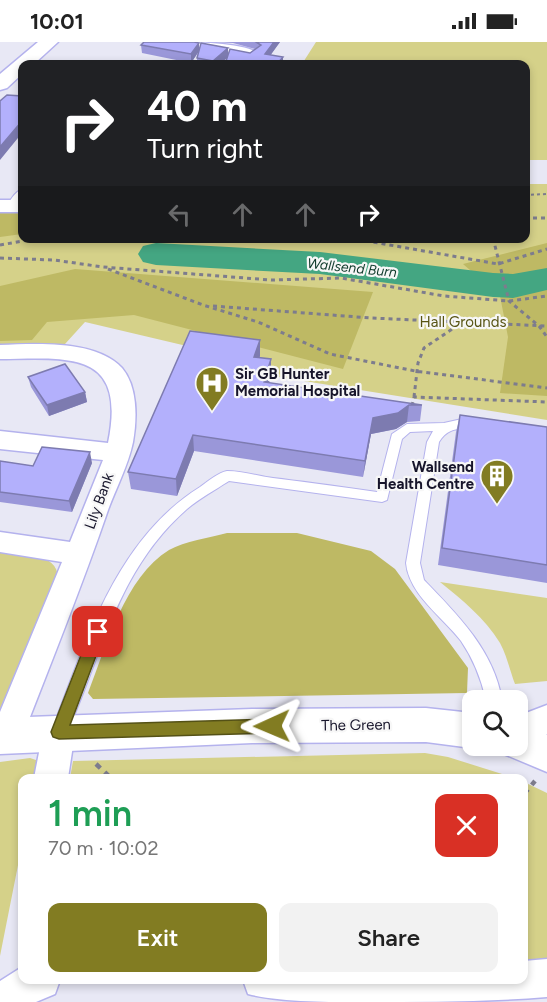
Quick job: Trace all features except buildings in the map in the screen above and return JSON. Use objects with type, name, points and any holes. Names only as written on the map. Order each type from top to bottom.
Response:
[{"type":"street","points":[[29,60],[49,42]]},
{"type":"street","points":[[185,42],[232,46],[247,59]]},
{"type":"street","points":[[0,84],[18,69]]},
{"type":"street","name":"Lily Bank","points":[[0,352],[71,354],[88,358],[107,367],[117,380],[121,394],[123,430],[80,554],[4,736]]},
{"type":"street","points":[[0,440],[116,453]]},
{"type":"street","points":[[0,542],[80,554]]},
{"type":"street","name":"The Green","points":[[4,736],[252,726],[414,725],[462,729]]},
{"type":"street","points":[[52,774],[59,732]]},
{"type":"street","points":[[528,981],[547,978]]},
{"type":"street","points":[[280,984],[317,992],[504,984]]},
{"type":"lane","points":[[59,732],[98,632],[128,571],[149,541],[181,506],[227,476],[382,497],[396,437],[407,428],[444,427],[462,422],[484,425]]},
{"type":"lane","points":[[444,427],[433,442],[414,574],[419,584],[467,637],[478,653],[491,690]]},
{"type":"path","points":[[530,195],[547,194]]},
{"type":"path","points":[[530,218],[547,218]]},
{"type":"path","points":[[0,245],[18,242]]},
{"type":"path","points":[[374,243],[462,261],[498,264],[547,249]]},
{"type":"path","points":[[494,243],[509,301],[539,326],[547,337]]},
{"type":"path","points":[[0,258],[54,260],[103,267],[271,280],[341,278],[444,296],[509,301],[547,296]]},
{"type":"path","points":[[103,267],[203,305],[258,321],[323,351],[415,371],[547,388]]},
{"type":"path","points":[[203,305],[371,318],[547,326]]},
{"type":"path","points":[[407,428],[414,397],[415,371],[422,350],[427,344],[456,330],[461,322]]},
{"type":"path","points":[[414,397],[547,402]]},
{"type":"green space","points":[[316,42],[547,42],[547,160],[530,160],[530,60],[305,60]]},
{"type":"green space","name":"Hall Grounds","points":[[530,184],[547,184],[547,420],[254,373],[191,347],[85,322],[65,344],[0,346],[0,213],[18,213],[18,243],[530,243]]},
{"type":"green space","points":[[0,551],[45,559],[57,570],[58,579],[0,709]]},
{"type":"green space","points":[[440,582],[547,598],[547,681],[515,684],[505,653],[494,634],[473,610]]},
{"type":"green space","points":[[425,753],[448,757],[502,774],[71,774],[73,761]]},
{"type":"green space","points":[[30,758],[36,760],[39,765],[37,774],[18,774],[18,865],[0,956],[0,762]]},
{"type":"green space","points":[[528,784],[547,793],[547,960],[528,962]]},
{"type":"shaded area","points":[[0,213],[18,213],[18,235],[0,237]]},
{"type":"shaded area","points":[[547,243],[547,396],[500,393],[508,337],[500,296],[463,264]]},
{"type":"shaded area","points":[[75,269],[373,292],[343,369],[134,315],[47,322],[32,340],[0,341],[0,286]]},
{"type":"shaded area","points":[[227,533],[297,533],[371,551],[395,569],[468,668],[467,690],[462,690],[462,693],[93,699],[88,693],[110,635],[140,577],[169,550]]},
{"type":"waterway","name":"Wallsend Burn","points":[[156,254],[320,263],[493,285],[513,286],[547,279]]},
{"type":"place","name":"Sir GB Hunter Memorial Hospital","points":[[212,412]]},
{"type":"place","name":"Wallsend Health Centre","points":[[497,505]]},
{"type":"route","points":[[98,632],[59,732],[272,726]]}]
